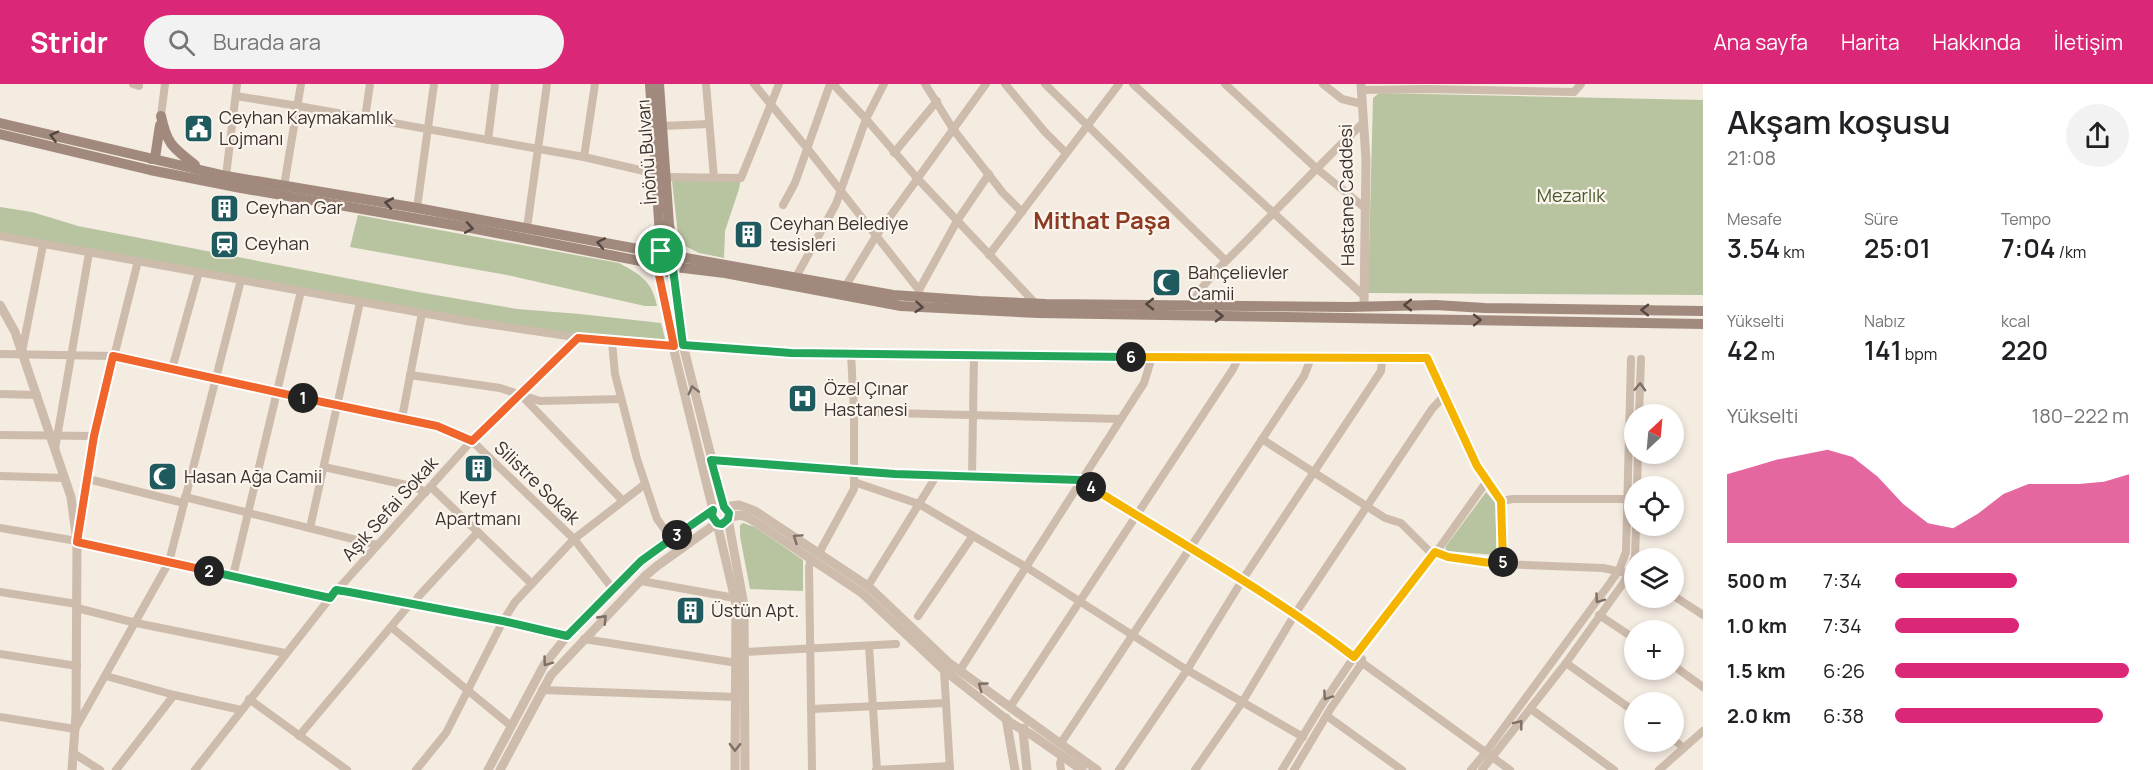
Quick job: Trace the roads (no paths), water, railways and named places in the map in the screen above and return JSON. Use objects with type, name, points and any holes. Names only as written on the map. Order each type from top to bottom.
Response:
[{"type":"main road","name":"İnönü Bulvarı","points":[[650,84],[674,261]]},
{"type":"main road","name":"İnönü Bulvarı","points":[[658,259],[662,126],[659,84]]},
{"type":"main road","points":[[161,116],[172,166],[166,173]]},
{"type":"main road","points":[[150,170],[147,163],[155,158],[161,116]]},
{"type":"main road","points":[[0,123],[226,176],[527,228],[658,259]]},
{"type":"main road","points":[[0,134],[150,170],[658,259]]},
{"type":"main road","points":[[166,138],[179,153],[199,168]]},
{"type":"main road","points":[[658,259],[668,250],[674,261],[725,273],[890,304],[932,309],[1038,313],[1703,324]]},
{"type":"main road","points":[[658,259],[663,271],[674,261],[796,277],[893,295],[919,294],[1036,304],[1348,307],[1364,301],[1380,305],[1703,311]]},
{"type":"main road","points":[[1380,305],[1376,312],[1381,319]]},
{"type":"main road","points":[[1428,305],[1436,311],[1433,318],[1429,320]]},
{"type":"street","points":[[161,116],[165,84]]},
{"type":"street","points":[[226,176],[237,84]]},
{"type":"street","points":[[284,186],[301,84]]},
{"type":"street","points":[[365,118],[370,84]]},
{"type":"street","points":[[417,208],[434,84]]},
{"type":"street","points":[[488,140],[495,84]]},
{"type":"street","points":[[527,228],[547,84]]},
{"type":"street","points":[[584,157],[595,84]]},
{"type":"street","points":[[706,84],[714,178]]},
{"type":"street","points":[[754,84],[841,190],[919,294],[957,221],[989,174]]},
{"type":"street","points":[[236,96],[584,157],[661,176],[741,178],[779,84]]},
{"type":"street","points":[[783,205],[795,183],[831,84],[1036,304]]},
{"type":"street","points":[[796,277],[841,190],[866,119],[884,84]]},
{"type":"street","points":[[925,84],[953,129],[1003,193],[1022,212]]},
{"type":"street","points":[[845,287],[916,177],[986,84]]},
{"type":"street","points":[[1005,84],[1045,132],[1066,153]]},
{"type":"street","points":[[1045,84],[1226,261]]},
{"type":"street","points":[[989,255],[1119,84]]},
{"type":"street","points":[[1133,84],[1273,213],[1364,301]]},
{"type":"street","points":[[1225,84],[1316,168],[1365,208]]},
{"type":"street","points":[[1323,84],[1342,99],[1362,104]]},
{"type":"street","points":[[1361,87],[1550,88],[1574,92],[1581,84]]},
{"type":"street","name":"Hastane Caddesi","points":[[1361,87],[1366,160],[1364,301]]},
{"type":"street","points":[[894,153],[937,100]]},
{"type":"street","points":[[662,126],[709,124]]},
{"type":"street","points":[[1191,304],[1198,291],[1226,261],[1362,124]]},
{"type":"street","points":[[0,236],[422,313],[612,342],[791,353],[1238,359],[1427,358],[1477,466],[1501,501],[1504,565]]},
{"type":"street","points":[[22,354],[43,245]]},
{"type":"street","points":[[72,770],[77,666],[77,540],[71,496],[55,449],[54,436],[73,354],[89,253]]},
{"type":"street","points":[[658,259],[713,510],[712,516],[717,523],[735,598],[737,663],[735,770]]},
{"type":"street","points":[[77,540],[94,436],[138,261]]},
{"type":"street","points":[[674,261],[678,346],[724,507],[728,511],[744,604],[745,770]]},
{"type":"street","points":[[172,369],[199,272]]},
{"type":"street","points":[[75,729],[169,562],[241,280]]},
{"type":"street","points":[[233,576],[301,291]]},
{"type":"street","points":[[310,528],[360,302]]},
{"type":"street","points":[[0,305],[15,332],[54,436]]},
{"type":"street","points":[[402,418],[422,313]]},
{"type":"street","name":"Aşık Sefai Sokak","points":[[195,770],[336,590],[472,441],[578,338]]},
{"type":"street","points":[[612,342],[615,374],[645,484],[657,519],[671,538]]},
{"type":"street","points":[[812,770],[809,567],[854,489],[851,353]]},
{"type":"street","name":"Silistre Sokak","points":[[0,354],[113,356],[437,426],[472,441],[574,539],[612,588]]},
{"type":"street","points":[[972,476],[974,354]]},
{"type":"street","points":[[960,670],[1144,383],[1152,357]]},
{"type":"street","points":[[1061,743],[1134,636],[1304,375],[1311,358]]},
{"type":"street","points":[[1631,358],[1631,476]]},
{"type":"street","points":[[1015,770],[1006,718],[1010,707],[1238,359]]},
{"type":"street","points":[[1639,404],[1641,359]]},
{"type":"street","points":[[1119,770],[1187,670],[1381,371],[1382,360]]},
{"type":"street","points":[[410,375],[500,388],[540,401],[621,399]]},
{"type":"street","points":[[0,394],[37,395]]},
{"type":"street","points":[[520,394],[622,500]]},
{"type":"street","points":[[1195,770],[1243,701],[1295,614],[1431,409],[1444,396]]},
{"type":"street","points":[[854,412],[1120,419]]},
{"type":"street","points":[[0,435],[94,436]]},
{"type":"street","points":[[1262,439],[1385,518],[1401,523],[1428,550],[1448,557],[1504,565],[1624,572]]},
{"type":"street","points":[[711,460],[855,471],[1081,480],[1191,549],[1244,579],[1510,770]]},
{"type":"street","points":[[324,467],[428,489],[478,532],[531,583]]},
{"type":"street","points":[[868,586],[937,475]]},
{"type":"street","points":[[0,476],[65,478]]},
{"type":"street","points":[[88,479],[248,513],[377,545]]},
{"type":"street","points":[[1282,770],[1354,657],[1487,481]]},
{"type":"street","points":[[854,482],[919,504],[1026,567],[1187,670],[1303,736]]},
{"type":"street","points":[[416,770],[446,733],[515,602],[574,539],[645,484]]},
{"type":"street","points":[[1501,501],[1513,499],[1624,499]]},
{"type":"street","points":[[488,770],[544,665],[567,636],[612,588],[641,561],[671,538],[719,506],[739,505],[755,511],[815,556],[862,593],[944,670],[1023,731],[1082,770]]},
{"type":"street","points":[[500,770],[542,690],[552,675],[584,639],[657,566],[717,523],[722,524],[737,514],[749,518],[868,586],[918,635],[960,670],[1097,770]]},
{"type":"street","points":[[0,528],[77,540],[330,598]]},
{"type":"street","points":[[299,736],[391,627],[478,532]]},
{"type":"street","points":[[1482,770],[1489,755],[1619,570],[1626,552],[1628,536]]},
{"type":"street","points":[[918,616],[972,537]]},
{"type":"street","points":[[641,580],[735,598]]},
{"type":"street","points":[[1471,770],[1489,755],[1531,709],[1624,584]]},
{"type":"street","points":[[336,590],[503,621],[567,636]]},
{"type":"street","points":[[0,592],[77,606],[136,623],[285,653]]},
{"type":"street","points":[[1684,603],[1703,615]]},
{"type":"street","points":[[1599,615],[1624,632]]},
{"type":"street","points":[[391,627],[511,726]]},
{"type":"street","points":[[584,639],[737,663]]},
{"type":"street","points":[[745,652],[896,645]]},
{"type":"street","points":[[869,646],[877,770],[950,768],[944,670]]},
{"type":"street","points":[[1294,770],[1362,663],[1362,649]]},
{"type":"street","points":[[0,654],[77,666]]},
{"type":"street","points":[[1566,663],[1624,704]]},
{"type":"street","points":[[1684,673],[1703,687]]},
{"type":"street","points":[[105,676],[241,710]]},
{"type":"street","points":[[542,690],[737,697]]},
{"type":"street","points":[[116,770],[174,695]]},
{"type":"street","points":[[249,699],[346,770]]},
{"type":"street","points":[[811,709],[946,703]]},
{"type":"street","points":[[1531,709],[1614,770]]},
{"type":"street","points":[[1327,716],[1401,770]]},
{"type":"street","points":[[0,717],[75,729]]},
{"type":"street","points":[[1025,718],[1023,731],[1027,770]]},
{"type":"street","points":[[1684,748],[1703,731]]},
{"type":"street","points":[[1659,770],[1679,752]]},
{"type":"street","points":[[73,753],[100,770]]},
{"type":"street","points":[[1060,770],[1060,763],[1064,756]]},
{"type":"place","name":"Ceyhan Kaymakamlık Lojmanı","points":[[198,128]]},
{"type":"place","name":"Ceyhan Gar","points":[[225,208]]},
{"type":"place","name":"Ceyhan Belediye tesisleri","points":[[749,234]]},
{"type":"place","name":"Ceyhan","points":[[224,244]]},
{"type":"place","name":"Bahçelievler Camii","points":[[1167,283]]},
{"type":"place","name":"Özel Çınar Hastanesi","points":[[803,399]]},
{"type":"place","name":"Keyf Apartmanı","points":[[478,469]]},
{"type":"place","name":"Hasan Ağa Camii","points":[[163,477]]},
{"type":"place","name":"Üstün Apt.","points":[[690,611]]},
{"type":"district","name":"Mithat Paşa","points":[[1102,221]]},
{"type":"park label","name":"Mezarlık","points":[[1571,196]]}]
